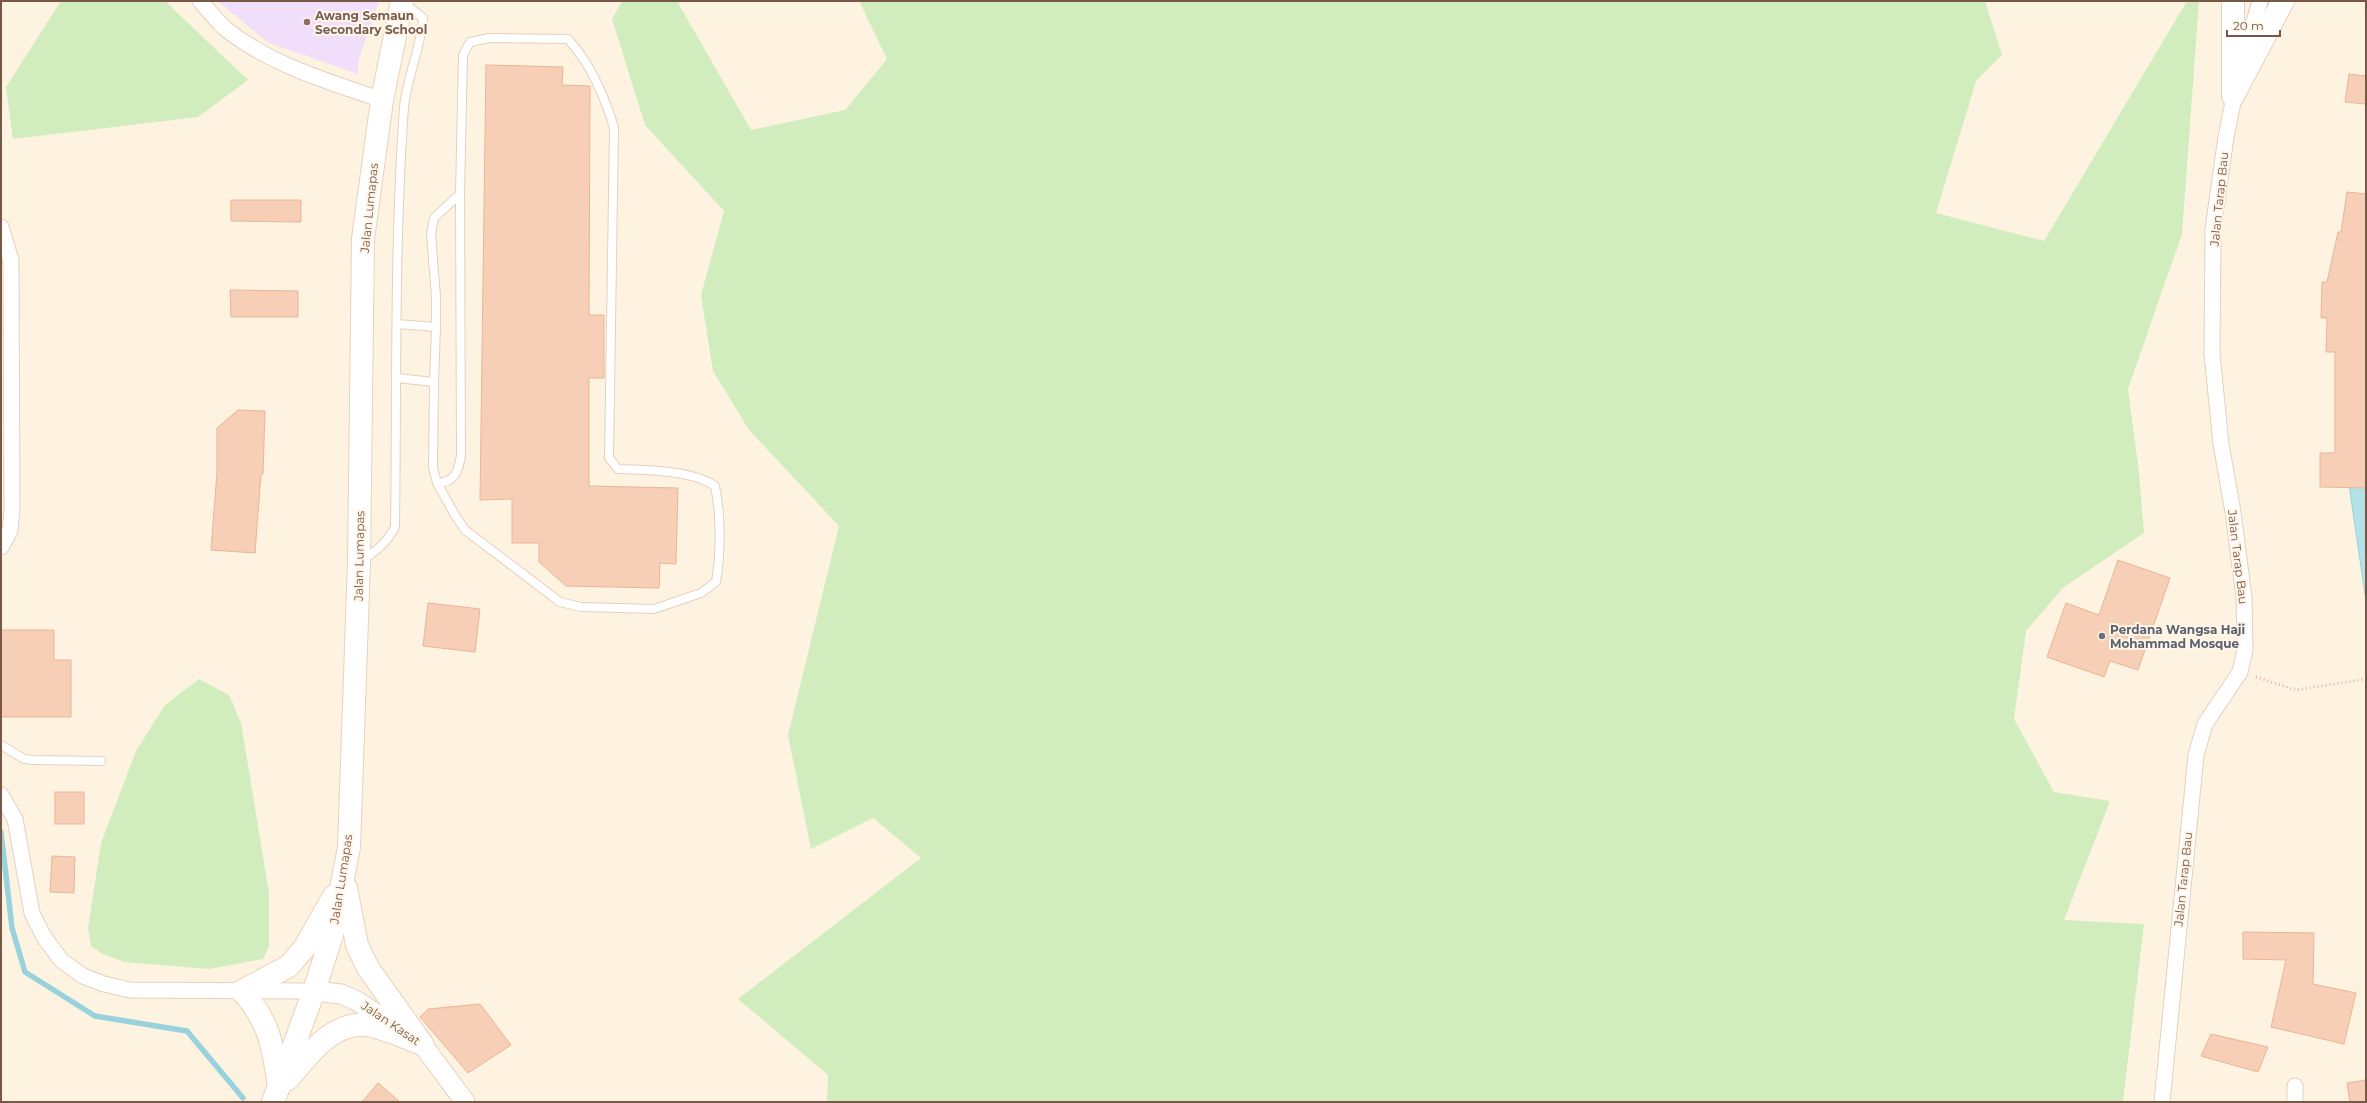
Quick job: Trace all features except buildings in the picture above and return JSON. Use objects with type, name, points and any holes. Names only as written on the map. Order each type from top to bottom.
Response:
[{"type":"main road","name":"Jalan Lumapas","points":[[276,1096],[314,992],[332,936],[349,847],[360,562],[363,240],[382,100],[402,1]]},
{"type":"main road","points":[[2233,1],[2233,96]]},
{"type":"main road","points":[[2233,96],[2283,1]]},
{"type":"main road","points":[[276,1096],[273,1044],[266,1023],[254,1004],[242,992],[289,966],[304,947],[344,879]]},
{"type":"main road","points":[[344,879],[360,951],[368,968],[422,1044]]},
{"type":"main road","points":[[276,1096],[320,1042],[351,1026],[367,1025],[422,1044]]},
{"type":"street","name":"Jalan Tarap Bau","points":[[2162,1102],[2196,755],[2205,724],[2240,672],[2245,650],[2244,598],[2233,512],[2221,444],[2212,354],[2213,229],[2233,96],[2260,1]]},
{"type":"street","points":[[206,4],[226,28],[272,59],[303,73],[382,100]]},
{"type":"street","points":[[1,228],[11,260],[12,510],[10,531],[1,547]]},
{"type":"street","points":[[1,795],[15,819],[32,913],[44,937],[61,960],[83,976],[104,984],[130,990],[314,992]]},
{"type":"street","name":"Jalan Kasat","points":[[314,992],[341,994],[357,1001],[422,1044],[465,1102]]},
{"type":"street","points":[[2294,1086],[2294,1102]]},
{"type":"lane","points":[[360,562],[375,552],[389,539],[395,527],[400,172],[404,104],[422,34],[423,18],[402,1]]},
{"type":"lane","points":[[437,483],[443,483],[453,478],[458,471],[461,455],[460,194],[463,55],[470,42],[489,38],[568,39],[582,54],[605,100],[614,127],[609,458],[618,469],[647,470],[704,478],[715,486],[718,501],[718,570],[716,582],[701,593],[654,609],[582,607],[560,602],[465,530],[437,483],[433,468],[436,297],[431,234],[434,218],[460,194]]},
{"type":"lane","points":[[397,324],[436,327]]},
{"type":"lane","points":[[397,378],[434,382]]},
{"type":"lane","points":[[1,745],[24,759],[101,761]]},
{"type":"path","points":[[2240,672],[2296,690],[2366,679]]},
{"type":"shaded area","name":"Awang Semaun Secondary School","points":[[217,1],[379,1],[358,61],[358,74],[269,43]]},
{"type":"green space","points":[[61,1],[165,1],[248,80],[198,117],[13,139],[6,87]]},
{"type":"green space","points":[[622,1],[677,1],[751,130],[845,110],[887,59],[859,1],[1985,1],[2002,55],[1976,81],[1936,213],[2044,241],[2187,1],[2199,1],[2182,234],[2128,389],[2139,473],[2144,533],[2064,587],[2026,631],[2014,719],[2054,792],[2110,801],[2064,920],[2144,924],[2123,1102],[827,1102],[828,1075],[738,999],[921,858],[873,818],[811,849],[788,735],[839,526],[749,430],[713,371],[701,295],[724,211],[645,125],[612,19]]},
{"type":"green space","points":[[199,679],[229,695],[241,723],[269,893],[269,946],[263,959],[209,969],[124,962],[101,953],[91,946],[88,928],[101,843],[136,751],[165,705]]},
{"type":"water","points":[[2366,438],[2366,601],[2349,485]]},
{"type":"waterway","points":[[1,832],[12,928],[25,972],[95,1016],[187,1031],[243,1098]]},
{"type":"place","name":"Awang Semaun Secondary School","points":[[307,22]]},
{"type":"place","name":"Perdana Wangsa Haji Mohammad Mosque","points":[[2102,636]]}]
